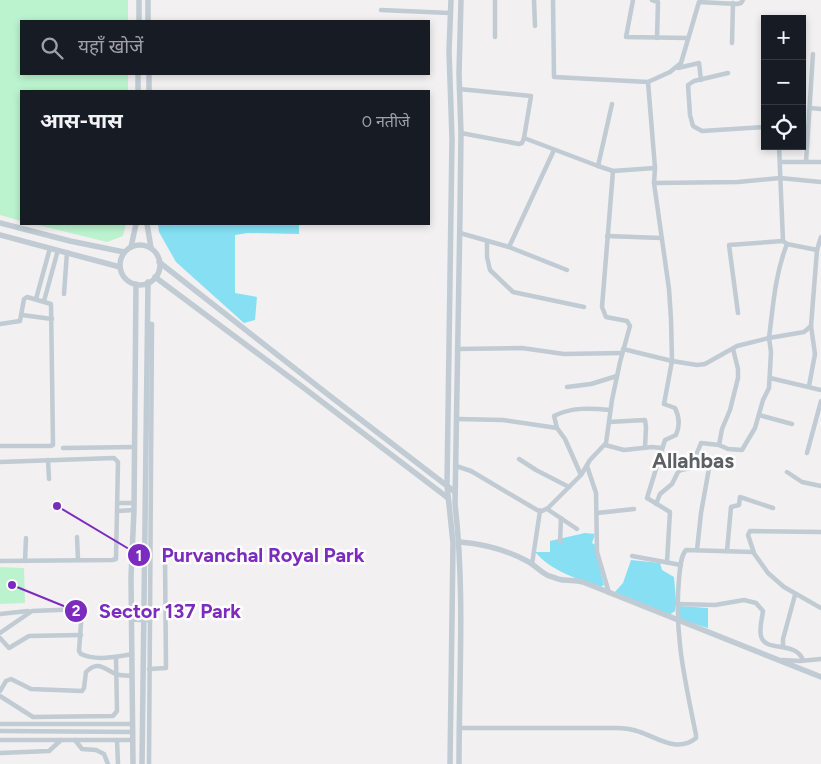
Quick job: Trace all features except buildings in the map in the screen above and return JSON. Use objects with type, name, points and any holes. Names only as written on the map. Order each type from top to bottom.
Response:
[{"type":"street","points":[[139,0],[139,20]]},
{"type":"street","points":[[148,0],[148,20]]},
{"type":"street","points":[[450,764],[452,543],[447,485],[452,139],[449,51],[451,0]]},
{"type":"street","points":[[460,764],[460,542],[455,492],[460,233],[461,136],[459,88],[461,0]]},
{"type":"street","points":[[495,0],[495,37]]},
{"type":"street","points":[[534,0],[536,26]]},
{"type":"street","points":[[552,0],[554,77],[648,82],[681,63],[699,2],[741,3],[743,0]]},
{"type":"street","points":[[633,0],[626,37],[688,38]]},
{"type":"street","points":[[647,0],[658,2],[657,38]]},
{"type":"street","points":[[732,3],[732,43]]},
{"type":"street","points":[[381,10],[450,13]]},
{"type":"street","points":[[806,162],[813,54]]},
{"type":"street","points":[[675,68],[699,63],[701,80]]},
{"type":"street","points":[[728,73],[688,85],[690,115],[696,128],[702,131],[761,127]]},
{"type":"street","points":[[138,75],[138,90]]},
{"type":"street","points":[[149,75],[149,90]]},
{"type":"street","points":[[648,82],[655,168],[654,183],[669,289],[672,361],[664,404],[675,408],[679,428],[676,435],[665,440],[647,497],[649,501],[668,510],[671,514],[667,562]]},
{"type":"street","points":[[452,139],[461,136],[523,143],[531,96],[459,88]]},
{"type":"street","points":[[598,166],[612,104]]},
{"type":"street","points":[[810,108],[821,109]]},
{"type":"street","points":[[524,138],[612,171],[655,168]]},
{"type":"street","points":[[509,248],[554,150]]},
{"type":"street","points":[[656,504],[660,494],[672,484],[678,472],[691,468],[701,442],[719,445],[728,449],[742,450],[754,430],[763,400],[768,392],[771,352],[769,338],[785,243],[779,150]]},
{"type":"street","points":[[780,162],[821,162]]},
{"type":"street","points":[[456,466],[471,471],[540,511],[547,509],[581,475],[592,458],[605,445],[617,376],[630,326],[629,322],[625,320],[606,318],[602,307],[612,171]]},
{"type":"street","points":[[654,183],[738,182],[780,178],[821,182]]},
{"type":"street","points":[[0,223],[70,241],[124,252]]},
{"type":"street","points":[[131,247],[136,225]]},
{"type":"street","points":[[147,225],[150,248]]},
{"type":"street","points":[[460,233],[509,248],[567,270]]},
{"type":"street","points":[[0,235],[120,267]]},
{"type":"street","points":[[607,236],[661,238]]},
{"type":"street","points":[[809,386],[815,354],[811,326],[818,277],[817,250],[821,236]]},
{"type":"street","points":[[487,242],[487,257],[490,270],[513,292],[584,307]]},
{"type":"street","points":[[738,313],[729,245],[785,243],[817,250]]},
{"type":"street","points":[[143,245],[150,248],[156,254],[159,262],[155,277],[148,282],[136,284],[125,278],[120,267],[120,259],[124,252],[131,247],[143,245]]},
{"type":"street","points":[[36,299],[50,248]]},
{"type":"street","points":[[44,301],[58,250]]},
{"type":"street","points":[[64,294],[67,252]]},
{"type":"street","points":[[159,262],[455,492]]},
{"type":"street","points":[[155,277],[300,384],[455,504]]},
{"type":"street","points":[[142,764],[147,619],[148,282]]},
{"type":"street","points":[[133,764],[131,577],[134,510],[136,284]]},
{"type":"street","points":[[0,324],[20,321],[25,298],[52,304],[53,445],[0,446]]},
{"type":"street","points":[[22,314],[52,319]]},
{"type":"street","points":[[457,349],[522,348],[564,354],[623,351],[697,365],[705,364],[733,349],[769,338],[804,332],[811,326]]},
{"type":"street","points":[[719,445],[738,378],[733,349]]},
{"type":"street","points":[[567,387],[591,384],[617,376]]},
{"type":"street","points":[[770,378],[821,390]]},
{"type":"street","points":[[807,454],[821,401]]},
{"type":"street","points":[[581,475],[554,416],[587,408],[610,410]]},
{"type":"street","points":[[759,415],[792,424]]},
{"type":"street","points":[[456,419],[503,420],[558,428]]},
{"type":"street","points":[[609,422],[645,420],[645,447]]},
{"type":"street","points":[[605,445],[624,450],[645,447],[662,448]]},
{"type":"street","points":[[63,448],[134,447]]},
{"type":"street","points":[[0,462],[116,459],[118,462],[116,559],[0,561]]},
{"type":"street","points":[[519,459],[569,487]]},
{"type":"street","points":[[48,460],[50,479]]},
{"type":"street","points":[[698,550],[699,525],[710,463]]},
{"type":"street","points":[[587,466],[595,489],[597,552],[610,593]]},
{"type":"street","points":[[787,472],[802,482],[821,486]]},
{"type":"street","points":[[727,551],[731,507],[739,505],[740,497],[773,508]]},
{"type":"street","points":[[118,503],[134,503]]},
{"type":"street","points":[[547,509],[576,529]]},
{"type":"street","points":[[597,513],[634,509]]},
{"type":"street","points":[[118,511],[134,510]]},
{"type":"street","points":[[532,564],[540,511]]},
{"type":"street","points":[[560,542],[561,518]]},
{"type":"street","points":[[821,532],[750,531],[748,535],[754,553],[768,573],[795,595],[821,608]]},
{"type":"street","points":[[76,537],[78,560]]},
{"type":"street","points":[[25,561],[26,538]]},
{"type":"street","points":[[460,542],[500,549],[552,576],[564,580],[579,581],[821,676]]},
{"type":"street","points":[[459,728],[616,728],[639,732],[667,744],[678,744],[693,740],[696,738],[696,734],[681,660],[677,620],[681,565],[685,551],[754,553]]},
{"type":"street","points":[[632,556],[681,565]]},
{"type":"street","points":[[150,669],[166,668],[165,557]]},
{"type":"street","points":[[783,646],[783,639],[795,595]]},
{"type":"street","points":[[677,604],[715,605],[742,599],[756,603],[762,611],[760,633],[763,641],[772,646],[783,646],[799,654],[804,660]]},
{"type":"street","points":[[0,614],[82,608],[79,651],[81,654],[87,657],[116,657],[132,654]]},
{"type":"street","points":[[0,633],[32,611]]},
{"type":"street","points":[[131,618],[147,619]]},
{"type":"street","points":[[147,619],[150,669],[149,764]]},
{"type":"street","points":[[0,638],[9,648],[29,636],[81,635]]},
{"type":"street","points":[[0,696],[33,717],[111,717],[117,711],[116,657]]},
{"type":"street","points":[[779,660],[821,658]]},
{"type":"street","points":[[0,691],[6,681],[11,679],[31,689],[80,692],[84,690],[86,672],[99,666],[116,674],[132,676]]},
{"type":"street","points":[[0,724],[133,724]]},
{"type":"street","points":[[0,731],[133,732]]},
{"type":"street","points":[[0,740],[133,740]]},
{"type":"street","points":[[0,753],[49,751],[60,740]]},
{"type":"street","points":[[75,740],[82,749],[96,750],[104,754],[108,764]]},
{"type":"street","points":[[117,740],[118,764]]},
{"type":"green space","points":[[0,0],[128,0],[128,20],[20,20],[20,75],[128,75],[128,90],[20,90],[20,221],[0,215]]},
{"type":"green space","points":[[38,225],[126,225],[123,236],[107,242]]},
{"type":"green space","points":[[0,567],[24,568],[25,603],[0,604]]},
{"type":"water","points":[[158,225],[299,225],[299,234],[248,233],[235,235],[235,293],[257,297],[255,320],[244,323],[176,262],[159,232]]},
{"type":"water","points":[[585,533],[595,534],[592,543],[597,546],[604,585],[600,587],[549,565],[535,552],[550,552],[550,541]]},
{"type":"water","points":[[631,560],[660,563],[662,570],[674,577],[675,611],[669,615],[615,592],[623,583]]},
{"type":"water","points":[[679,606],[708,608],[708,628],[679,619]]},
{"type":"place","name":"Purvanchal Royal Park","points":[[57,506]]},
{"type":"place","name":"Sector 137 Park","points":[[12,585]]},
{"type":"district","name":"Allahbas","points":[[693,460]]}]
